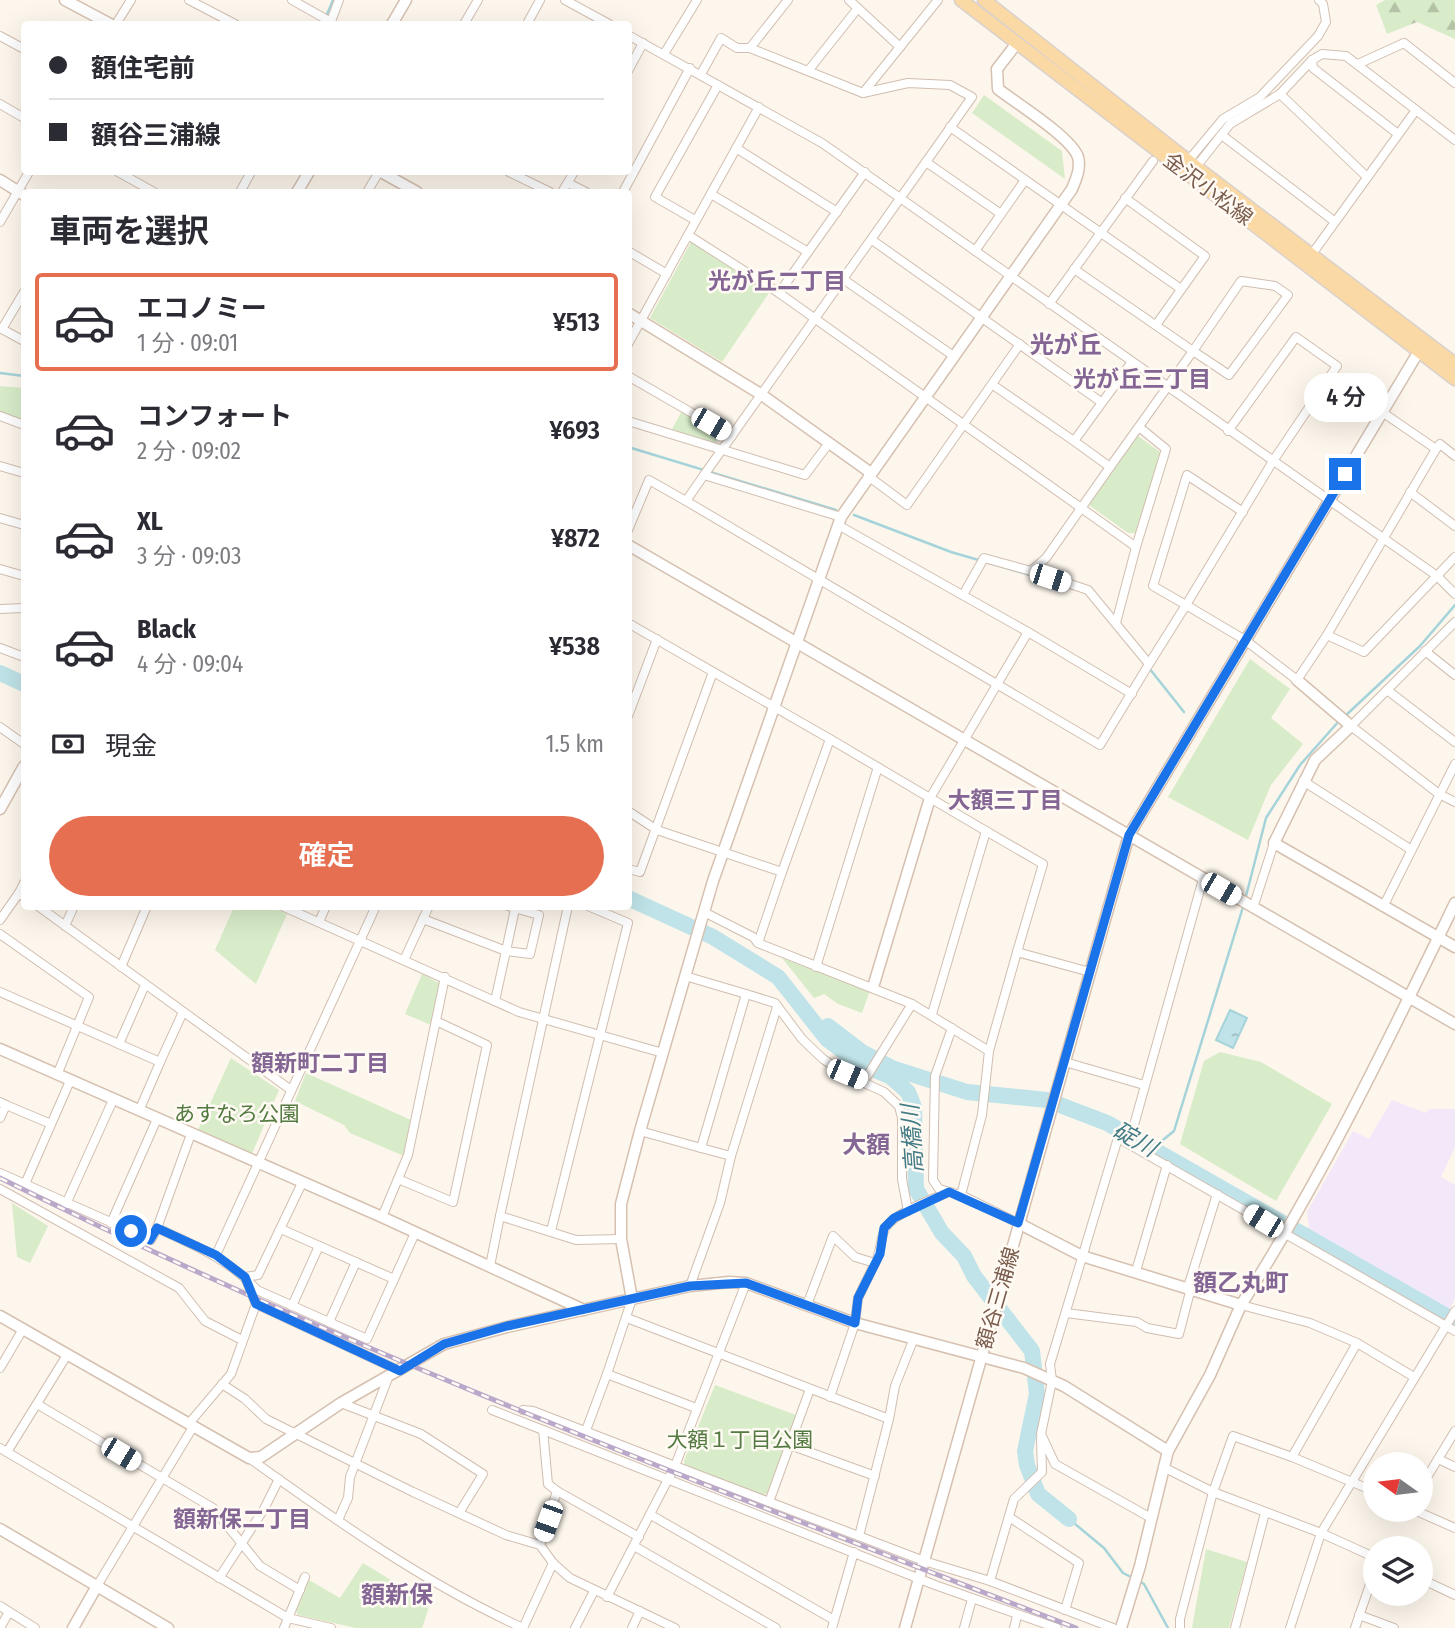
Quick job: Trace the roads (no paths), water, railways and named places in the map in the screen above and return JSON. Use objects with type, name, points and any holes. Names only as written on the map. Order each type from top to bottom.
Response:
[{"type":"main road","name":"金沢小松線","points":[[961,0],[1422,346],[1455,364]]},
{"type":"main road","name":"金沢小松線","points":[[984,0],[1192,164],[1312,254],[1422,346],[1455,379]]},
{"type":"street","points":[[65,0],[104,21]]},
{"type":"street","points":[[119,21],[131,0]]},
{"type":"street","points":[[292,0],[327,21]]},
{"type":"street","points":[[331,21],[339,0]]},
{"type":"street","points":[[394,21],[406,0]]},
{"type":"street","points":[[466,21],[478,0]]},
{"type":"street","points":[[529,21],[540,0]]},
{"type":"street","points":[[565,0],[593,21]]},
{"type":"street","points":[[664,54],[696,0]]},
{"type":"street","points":[[750,48],[788,0]]},
{"type":"street","points":[[849,0],[900,47]]},
{"type":"street","points":[[863,93],[938,0]]},
{"type":"street","points":[[1192,164],[1223,119],[1260,97],[1318,36],[1326,22],[1323,4],[1319,0]]},
{"type":"street","points":[[195,1],[230,21]]},
{"type":"street","points":[[808,71],[858,8]]},
{"type":"street","points":[[0,36],[21,47]]},
{"type":"street","points":[[632,37],[822,143],[1437,576],[1455,594]]},
{"type":"street","points":[[686,501],[972,97],[950,85],[908,83],[863,93],[750,48],[737,48],[721,38],[701,74]]},
{"type":"street","points":[[632,64],[643,43]]},
{"type":"street","points":[[585,1433],[632,1299],[621,1239],[621,1204],[640,1131],[723,852],[840,521],[869,474],[1073,190],[1080,170],[1077,155],[1059,136],[998,89],[998,69],[1017,43]]},
{"type":"street","points":[[1358,64],[1404,43],[1455,83]]},
{"type":"street","points":[[1192,164],[1223,136],[1230,124],[1280,94],[1312,60],[1322,54],[1334,54],[1358,64],[1455,141]]},
{"type":"street","points":[[1312,60],[1313,68],[1398,134]]},
{"type":"street","points":[[625,189],[690,68]]},
{"type":"street","points":[[695,220],[655,197],[718,85]]},
{"type":"street","points":[[1280,94],[1366,176]]},
{"type":"street","points":[[0,104],[21,116]]},
{"type":"street","points":[[632,337],[759,107]]},
{"type":"street","points":[[1312,254],[1416,110]]},
{"type":"street","points":[[950,128],[1181,289]]},
{"type":"street","points":[[1223,136],[1334,221]]},
{"type":"street","points":[[736,148],[836,212]]},
{"type":"street","points":[[1049,304],[1153,161]]},
{"type":"street","points":[[926,162],[1001,214]]},
{"type":"street","points":[[779,293],[865,173]]},
{"type":"street","points":[[123,175],[149,189]]},
{"type":"street","points":[[386,175],[411,189]]},
{"type":"street","points":[[516,175],[544,189]]},
{"type":"street","points":[[564,189],[572,175]]},
{"type":"street","points":[[0,180],[21,193],[0,222]]},
{"type":"street","points":[[975,251],[1026,180]]},
{"type":"street","points":[[568,183],[580,189]]},
{"type":"street","points":[[710,194],[808,252]]},
{"type":"street","points":[[1125,198],[1205,256],[1156,325]]},
{"type":"street","points":[[688,234],[779,293],[1136,547]]},
{"type":"street","points":[[872,240],[1101,402]]},
{"type":"street","points":[[632,253],[667,274]]},
{"type":"street","points":[[1031,571],[1046,558],[1082,509],[1193,351],[1241,281],[1275,286],[1288,295],[1229,375],[1193,351],[1074,269]]},
{"type":"street","points":[[843,279],[955,357]]},
{"type":"street","points":[[21,297],[1,328],[21,339]]},
{"type":"street","points":[[632,315],[762,395],[908,505],[1020,344]]},
{"type":"street","points":[[632,520],[649,480],[1100,745],[1273,461],[1337,366],[1296,337],[1228,431]]},
{"type":"street","name":"額谷三浦線","points":[[905,1628],[1129,835],[1422,346]]},
{"type":"street","points":[[1074,441],[1131,363]]},
{"type":"street","points":[[632,378],[732,436]]},
{"type":"street","points":[[993,384],[1111,467]]},
{"type":"street","points":[[1382,412],[1436,449]]},
{"type":"street","points":[[0,416],[21,424]]},
{"type":"street","points":[[632,422],[805,475],[829,443]]},
{"type":"street","points":[[1116,624],[1166,449],[1139,427]]},
{"type":"street","points":[[1297,680],[1436,449],[1440,444],[1455,456]]},
{"type":"street","points":[[0,467],[21,472]]},
{"type":"street","points":[[706,472],[840,521],[1132,694]]},
{"type":"street","points":[[1242,512],[1187,475],[1153,586],[1245,640],[1439,794],[1455,802]]},
{"type":"street","points":[[1410,492],[1455,526]]},
{"type":"street","points":[[0,518],[21,524]]},
{"type":"street","points":[[632,547],[1455,1024]]},
{"type":"street","points":[[1326,635],[1364,652],[1455,557]]},
{"type":"street","points":[[963,594],[984,558],[1088,590],[1148,667]]},
{"type":"street","points":[[0,569],[21,575]]},
{"type":"street","points":[[0,609],[21,608]]},
{"type":"street","points":[[1247,904],[1303,781],[1315,761],[1349,724],[1455,622]]},
{"type":"street","points":[[632,625],[1043,864],[989,1051],[984,1103],[961,1195]]},
{"type":"street","points":[[873,987],[930,798],[1028,632]]},
{"type":"street","points":[[632,705],[657,639]]},
{"type":"street","points":[[0,648],[21,656]]},
{"type":"street","points":[[1425,651],[1455,675]]},
{"type":"street","points":[[632,870],[640,872],[713,672]]},
{"type":"street","points":[[1387,690],[1455,742]]},
{"type":"street","points":[[0,727],[21,742]]},
{"type":"street","points":[[758,943],[830,739]]},
{"type":"street","points":[[1383,906],[1455,764]]},
{"type":"street","points":[[816,967],[878,767]]},
{"type":"street","points":[[0,809],[21,771]]},
{"type":"street","points":[[1303,781],[1410,849]]},
{"type":"street","points":[[632,814],[657,830],[782,872]]},
{"type":"street","points":[[932,1014],[986,831]]},
{"type":"street","points":[[1274,843],[1455,947]]},
{"type":"street","points":[[1134,1125],[1203,879]]},
{"type":"street","points":[[0,920],[21,896]]},
{"type":"street","points":[[1121,1628],[1140,1566],[1168,1451],[1210,1375],[1241,1304],[1289,1230],[1455,903]]},
{"type":"street","points":[[43,910],[291,1090]]},
{"type":"street","points":[[65,926],[72,910]]},
{"type":"street","points":[[121,967],[145,910]]},
{"type":"street","points":[[291,910],[542,1020],[663,1053]]},
{"type":"street","points":[[319,922],[324,910]]},
{"type":"street","points":[[216,1255],[374,910]]},
{"type":"street","points":[[404,960],[427,910]]},
{"type":"street","points":[[495,1001],[512,910]]},
{"type":"street","points":[[423,919],[506,951],[530,954],[539,915],[520,910]]},
{"type":"street","points":[[490,1266],[567,910]]},
{"type":"street","points":[[551,1231],[628,923],[597,910]]},
{"type":"street","points":[[704,913],[753,937],[758,943],[912,1004],[989,1051]]},
{"type":"street","points":[[0,934],[89,997],[57,1075]]},
{"type":"street","points":[[1017,952],[1090,972]]},
{"type":"street","points":[[685,976],[746,994],[777,1007],[802,1039],[823,1059],[884,1092],[899,1106],[902,1118],[902,1179],[912,1210]]},
{"type":"street","points":[[382,1217],[408,1155],[445,977]]},
{"type":"street","points":[[118,1044],[145,985]]},
{"type":"street","points":[[0,992],[160,1062],[161,1060]]},
{"type":"street","points":[[701,1147],[746,994]]},
{"type":"street","points":[[866,1077],[882,1050],[896,1034],[912,1004]]},
{"type":"street","points":[[690,1286],[720,1203],[731,1156],[777,1007]]},
{"type":"street","points":[[139,1111],[183,1012]]},
{"type":"street","points":[[398,1179],[453,1202],[487,1045],[436,1021]]},
{"type":"street","points":[[952,1028],[937,1071],[934,1089],[933,1180],[939,1189],[961,1195],[1082,1256],[1310,1323],[1357,1343],[1414,1377]]},
{"type":"street","points":[[0,1049],[382,1217],[584,1310]]},
{"type":"street","points":[[1065,1062],[1144,1086]]},
{"type":"street","points":[[25,1184],[70,1081]]},
{"type":"street","points":[[66,1204],[113,1100]]},
{"type":"street","points":[[0,1118],[3,1103],[51,1124]]},
{"type":"street","points":[[111,1223],[157,1119]]},
{"type":"street","points":[[640,1131],[731,1156]]},
{"type":"street","points":[[0,1173],[150,1240],[157,1228],[191,1134]]},
{"type":"street","points":[[990,1581],[1014,1499],[1042,1472],[1041,1434],[1050,1364],[1118,1138],[1217,1194],[1451,1318],[1455,1331]]},
{"type":"street","points":[[1136,1271],[1167,1165]]},
{"type":"street","points":[[245,1277],[258,1275],[302,1183]]},
{"type":"street","points":[[0,1189],[179,1288],[205,1321],[242,1340]]},
{"type":"street","points":[[830,1397],[855,1323],[858,1298],[880,1254],[884,1228],[894,1218],[949,1192]]},
{"type":"street","points":[[1066,1313],[1137,1322],[1147,1328],[1179,1334],[1189,1288],[1217,1194]]},
{"type":"street","points":[[500,1216],[576,1240],[621,1239]]},
{"type":"street","points":[[157,1228],[216,1255],[257,1290],[367,1339],[415,1233]]},
{"type":"street","points":[[281,1229],[394,1279]]},
{"type":"street","points":[[807,1305],[833,1236],[855,1257],[875,1263]]},
{"type":"street","points":[[292,1306],[319,1246]]},
{"type":"street","points":[[329,1322],[356,1262]]},
{"type":"street","points":[[245,1277],[256,1304],[400,1371]]},
{"type":"street","points":[[607,1597],[670,1479],[746,1283]]},
{"type":"street","points":[[249,1458],[261,1457],[341,1404],[444,1344],[690,1286],[746,1283],[855,1323],[1024,1368],[1049,1379],[1168,1451]]},
{"type":"street","points":[[73,1628],[193,1427],[191,1421],[231,1374],[256,1304]]},
{"type":"street","points":[[0,1316],[249,1458],[428,1580],[468,1603],[523,1628],[553,1563]]},
{"type":"street","points":[[627,1318],[889,1419]]},
{"type":"street","points":[[1290,1628],[1321,1533],[1451,1318]]},
{"type":"street","points":[[0,1368],[23,1329]]},
{"type":"street","points":[[859,1536],[895,1385],[914,1338]]},
{"type":"street","points":[[1292,1457],[1357,1343]]},
{"type":"street","points":[[68,1355],[4,1450],[288,1618],[331,1628]]},
{"type":"street","points":[[607,1374],[696,1408]]},
{"type":"street","points":[[338,1520],[388,1378]]},
{"type":"street","points":[[222,1384],[266,1419],[506,1535],[540,1545],[553,1563],[570,1578],[675,1628]]},
{"type":"street","points":[[769,1502],[810,1389]]},
{"type":"street","points":[[37,1404],[213,1508],[260,1566],[300,1590]]},
{"type":"street","points":[[341,1404],[421,1434],[482,1474],[459,1513]]},
{"type":"street","points":[[492,1410],[972,1599],[1057,1628]]},
{"type":"street","points":[[523,1410],[533,1411],[924,1561],[990,1581],[1113,1628]]},
{"type":"street","points":[[543,1430],[548,1484],[639,1537]]},
{"type":"street","points":[[1433,1467],[1455,1431]]},
{"type":"street","points":[[1041,1434],[1055,1464],[1151,1518]]},
{"type":"street","points":[[1180,1628],[1180,1619],[1213,1492],[1233,1436],[1363,1486]]},
{"type":"street","points":[[790,1445],[875,1476]]},
{"type":"street","points":[[1438,1459],[1455,1467]]},
{"type":"street","points":[[1163,1467],[1213,1492],[1321,1533],[1363,1552]]},
{"type":"street","points":[[219,1578],[264,1509],[279,1479]]},
{"type":"street","points":[[540,1545],[557,1491]]},
{"type":"street","points":[[1235,1628],[1265,1513]]},
{"type":"street","points":[[651,1515],[833,1624],[854,1552]]},
{"type":"street","points":[[1009,1517],[1079,1563],[1065,1610]]},
{"type":"street","points":[[1433,1518],[1455,1528]]},
{"type":"street","points":[[0,1529],[168,1628]]},
{"type":"street","points":[[634,1546],[776,1628]]},
{"type":"street","points":[[284,1628],[305,1577]]},
{"type":"street","points":[[1433,1585],[1455,1595]]},
{"type":"street","points":[[575,1628],[594,1591]]},
{"type":"street","points":[[964,1628],[972,1599]]},
{"type":"street","points":[[1355,1628],[1363,1604]]},
{"type":"street","points":[[0,1606],[35,1628]]},
{"type":"street","points":[[632,1628],[640,1611]]},
{"type":"street","points":[[0,1628],[9,1612]]},
{"type":"street","points":[[1359,1615],[1394,1628]]},
{"type":"street","points":[[1014,1628],[1017,1616]]},
{"type":"water","points":[[1230,1010],[1247,1018],[1233,1048],[1216,1040]]},
{"type":"waterway","points":[[324,21],[333,0]]},
{"type":"waterway","points":[[0,373],[21,376]]},
{"type":"waterway","points":[[632,448],[836,510]]},
{"type":"waterway","points":[[854,515],[951,552],[1047,580]]},
{"type":"waterway","points":[[1344,717],[1420,646],[1455,605]]},
{"type":"waterway","points":[[1149,668],[1184,712]]},
{"type":"waterway","name":"高橋川","points":[[0,673],[21,683]]},
{"type":"waterway","points":[[1245,900],[1266,818],[1300,765],[1339,721]]},
{"type":"waterway","name":"高橋川","points":[[632,900],[713,937],[778,977],[827,1039],[859,1063],[891,1077],[908,1092],[914,1107],[916,1189],[942,1233],[964,1256],[974,1276],[1032,1351],[1037,1394],[1025,1451],[1027,1465],[1038,1494],[1069,1519]]},
{"type":"waterway","points":[[1153,1148],[1174,1131],[1243,907]]},
{"type":"waterway","name":"碇川","points":[[828,1026],[862,1052],[892,1068],[967,1092],[1047,1100],[1107,1123],[1455,1321]]},
{"type":"waterway","points":[[1069,1519],[1104,1548],[1123,1573],[1133,1578]]},
{"type":"waterway","points":[[1139,1581],[1144,1584],[1168,1628]]},
{"type":"railway","points":[[0,1178],[132,1242],[398,1360],[668,1470],[1076,1628]]},
{"type":"district","name":"光が丘二丁目","points":[[777,281]]},
{"type":"district","name":"光が丘","points":[[1066,345]]},
{"type":"district","name":"光が丘三丁目","points":[[1142,379]]},
{"type":"district","name":"大額三丁目","points":[[1005,800]]},
{"type":"district","name":"額新町二丁目","points":[[320,1063]]},
{"type":"district","name":"大額","points":[[866,1145]]},
{"type":"district","name":"額乙丸町","points":[[1241,1283]]},
{"type":"district","name":"額新保二丁目","points":[[242,1519]]},
{"type":"district","name":"額新保","points":[[397,1595]]},
{"type":"park label","name":"あすなろ公園","points":[[237,1114]]},
{"type":"park label","name":"大額１丁目公園","points":[[740,1440]]}]
